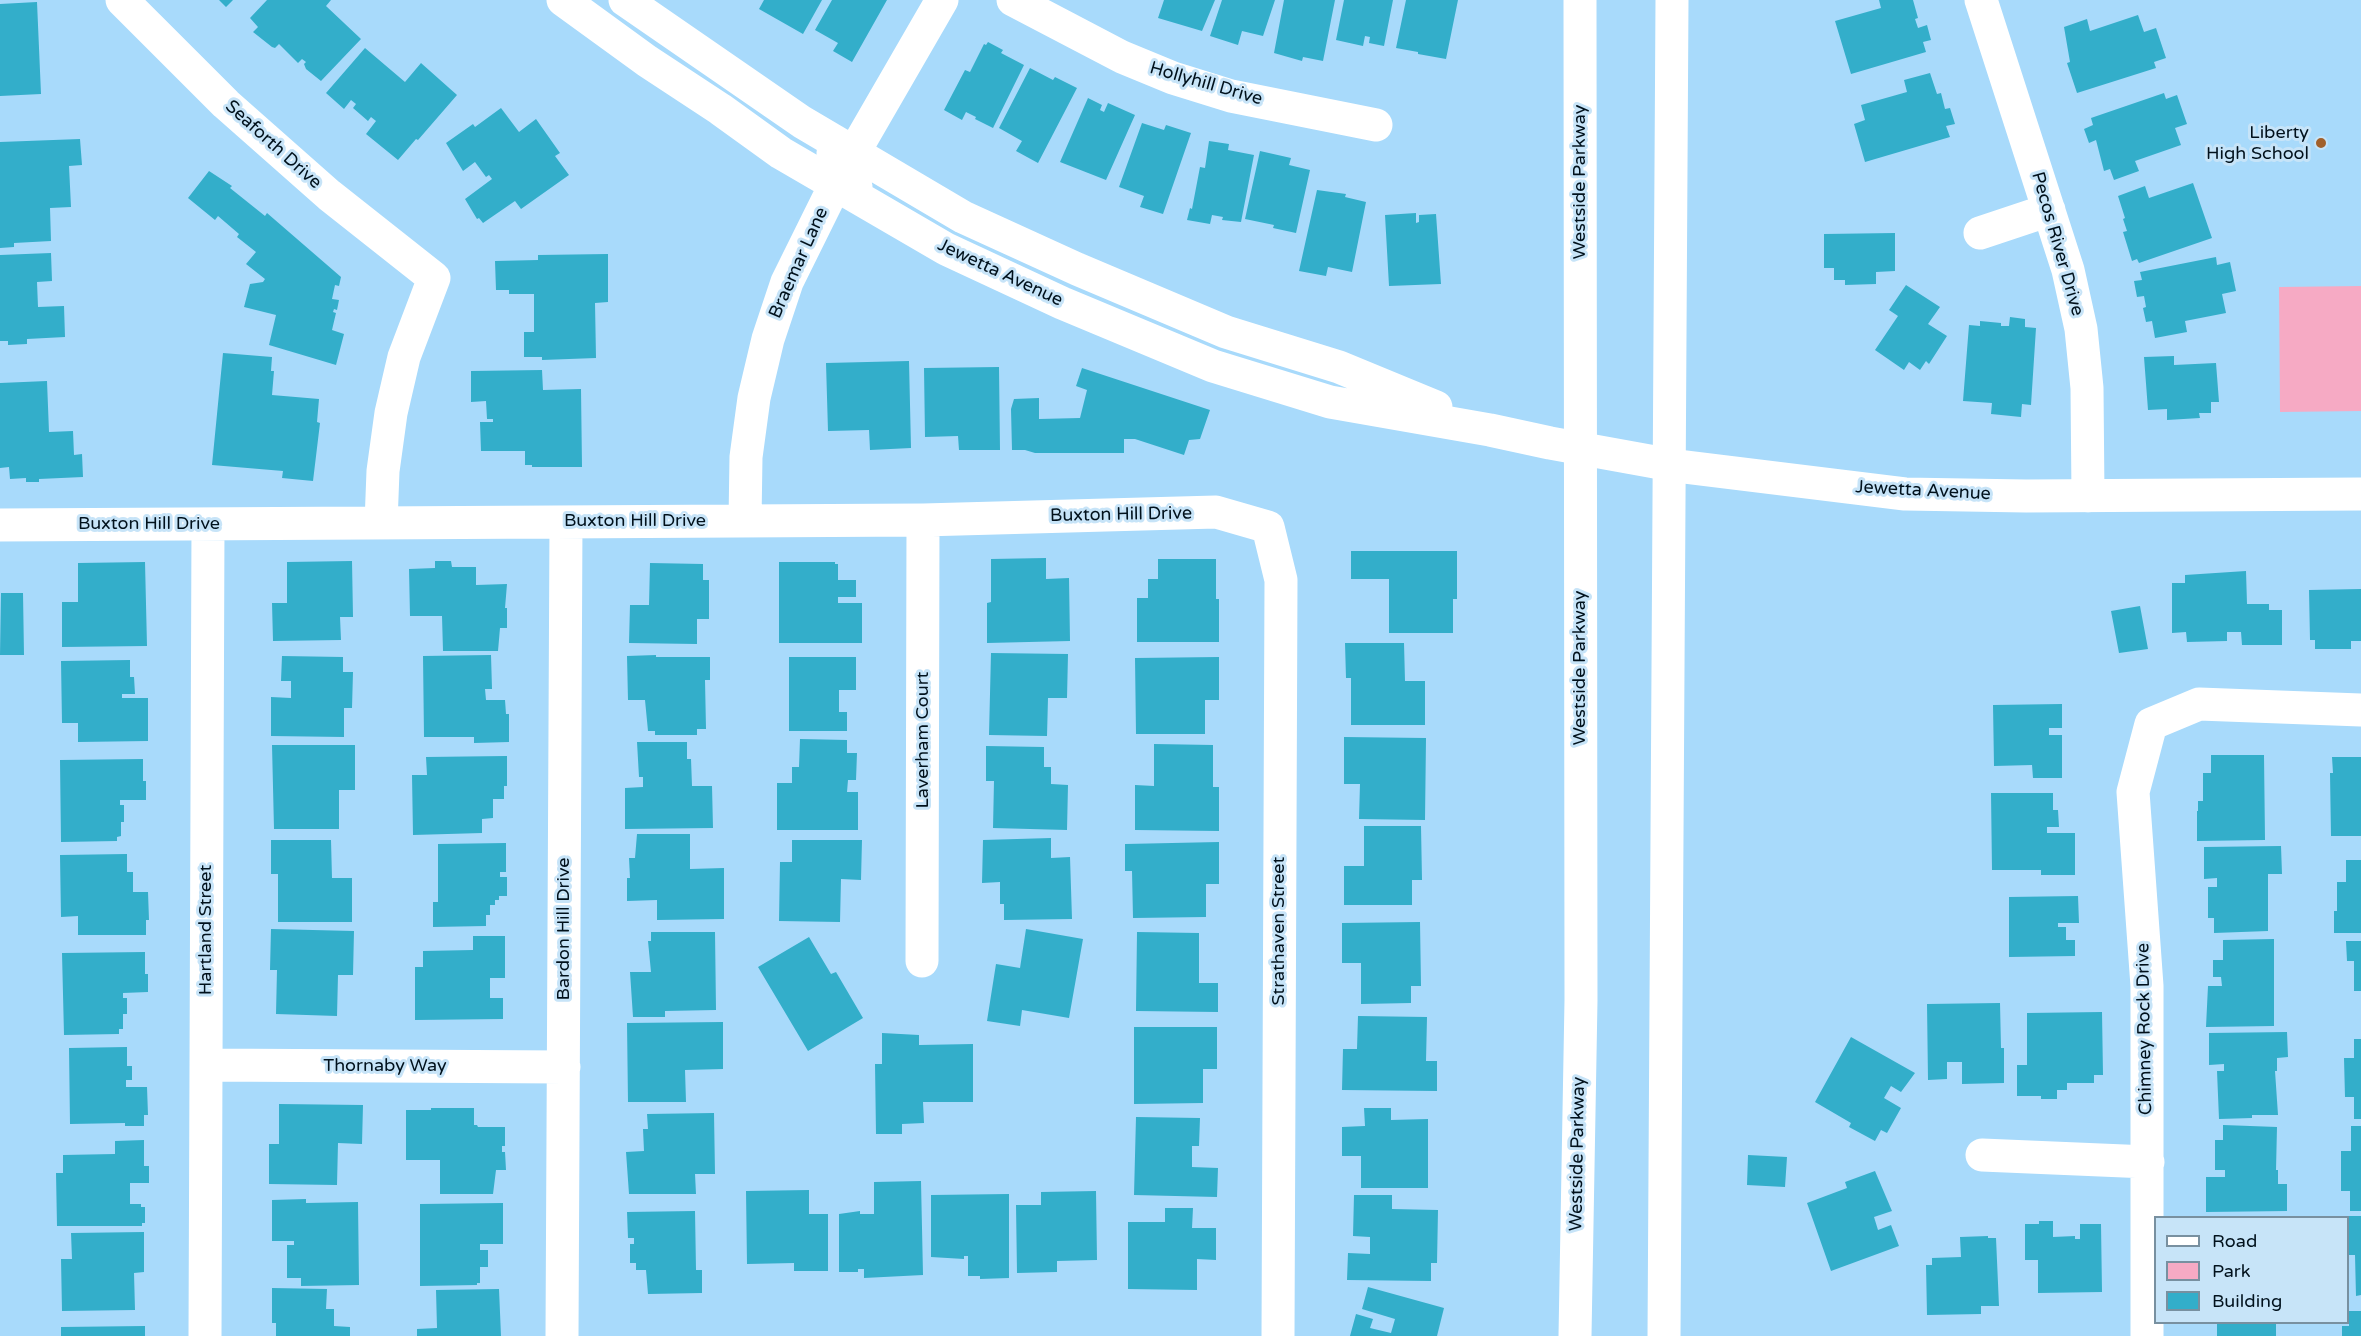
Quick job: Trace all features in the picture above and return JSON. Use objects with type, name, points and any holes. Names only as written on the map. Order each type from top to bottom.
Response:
[{"type":"main road","name":"Seaforth Drive","points":[[122,0],[226,104],[329,195],[434,278],[405,357],[391,413],[383,471],[381,523]]},
{"type":"main road","name":"Jewetta Avenue","points":[[563,0],[782,153],[946,249],[1062,303],[1213,366],[1330,402],[1490,430],[1614,455],[1740,474],[1905,494],[2088,496],[2361,494]]},
{"type":"main road","name":"Jewetta Avenue","points":[[625,0],[802,122],[963,217],[1226,332],[1339,367],[1490,430]]},
{"type":"main road","points":[[597,25],[661,46],[819,152],[853,154],[942,0]]},
{"type":"main road","name":"Hollyhill Drive","points":[[1013,0],[1122,57],[1173,78],[1231,96],[1376,124]]},
{"type":"main road","name":"Westside Parkway","points":[[1575,1336],[1581,1000],[1580,0]]},
{"type":"main road","points":[[1664,1336],[1672,0]]},
{"type":"main road","name":"Pecos River Drive","points":[[1981,0],[2068,270],[2081,329],[2087,388],[2088,496]]},
{"type":"main road","points":[[835,185],[871,189],[1054,276],[1108,282]]},
{"type":"main road","name":"Braemar Lane","points":[[745,521],[746,458],[752,409],[768,339],[787,282],[835,185]]},
{"type":"main road","points":[[1980,233],[2049,210]]},
{"type":"main road","name":"Buxton Hill Drive","points":[[0,525],[923,520],[1216,512],[1268,527]]},
{"type":"main road","name":"Laverham Court","points":[[922,961],[923,520]]},
{"type":"main road","name":"Bardon Hill Drive","points":[[562,1336],[566,522]]},
{"type":"main road","name":"Hartland Street","points":[[205,1336],[208,524]]},
{"type":"main road","name":"Strathaven Street","points":[[1268,527],[1281,580],[1278,1336]]},
{"type":"main road","name":"Chimney Rock Drive","points":[[2147,1336],[2147,986],[2133,792],[2151,724],[2199,704],[2361,710]]},
{"type":"main road","name":"Thornaby Way","points":[[206,1065],[564,1067]]},
{"type":"main road","points":[[1982,1155],[2148,1162]]},
{"type":"green space","points":[[2361,286],[2361,411],[2280,412],[2279,287]]},
{"type":"building","points":[[219,0],[233,0],[226,7]]},
{"type":"building","points":[[267,0],[331,0],[326,6],[361,39],[321,81],[306,69],[304,64],[306,62],[302,59],[298,63],[279,44],[275,48],[272,47],[253,32],[258,27],[250,18]]},
{"type":"building","points":[[764,0],[822,0],[803,34],[759,9]]},
{"type":"building","points":[[832,0],[887,0],[852,62],[833,51],[838,43],[815,30]]},
{"type":"building","points":[[1164,0],[1215,0],[1202,31],[1158,18]]},
{"type":"building","points":[[1222,0],[1275,0],[1263,36],[1242,31],[1238,45],[1210,36]]},
{"type":"building","points":[[1284,0],[1335,0],[1323,61],[1303,57],[1302,61],[1274,53]]},
{"type":"building","points":[[1344,0],[1393,0],[1384,46],[1369,43],[1370,37],[1365,36],[1363,46],[1336,40]]},
{"type":"building","points":[[1406,0],[1458,0],[1446,59],[1396,48]]},
{"type":"building","points":[[1879,0],[1913,0],[1918,28],[1927,25],[1931,40],[1923,42],[1926,52],[1851,74],[1835,21],[1881,8]]},
{"type":"building","points":[[37,2],[41,94],[0,96],[0,4]]},
{"type":"building","points":[[2138,15],[2144,32],[2156,28],[2166,58],[2154,62],[2156,68],[2077,93],[2067,63],[2070,62],[2064,27],[2087,19],[2090,31]]},
{"type":"building","points":[[988,42],[1003,50],[1001,53],[1024,65],[993,128],[966,112],[962,120],[944,110],[965,70],[970,72],[984,44]]},
{"type":"building","points":[[365,48],[405,82],[421,63],[457,95],[398,160],[366,134],[376,121],[371,117],[368,121],[353,108],[356,104],[351,100],[344,109],[326,93]]},
{"type":"building","points":[[1030,68],[1053,80],[1055,77],[1077,88],[1038,163],[1016,151],[1022,141],[999,128]]},
{"type":"building","points":[[1930,73],[1937,94],[1941,93],[1945,109],[1950,108],[1955,124],[1946,126],[1950,137],[1865,162],[1854,124],[1865,120],[1861,105],[1907,92],[1904,80]]},
{"type":"building","points":[[2164,93],[2166,99],[2177,95],[2187,124],[2175,128],[2181,145],[2135,161],[2139,171],[2114,180],[2110,169],[2104,171],[2096,140],[2089,143],[2084,129],[2093,125],[2091,118]]},
{"type":"building","points":[[1088,98],[1102,105],[1100,110],[1104,112],[1108,103],[1135,115],[1106,180],[1060,162]]},
{"type":"building","points":[[501,108],[519,132],[536,119],[560,153],[555,156],[569,175],[521,209],[515,201],[483,223],[479,218],[477,219],[465,199],[492,179],[489,175],[486,177],[475,162],[463,171],[446,143],[473,124],[475,127]]},
{"type":"building","points":[[1142,123],[1164,130],[1166,125],[1191,133],[1163,214],[1140,207],[1144,196],[1119,187]]},
{"type":"building","points":[[80,139],[82,165],[69,166],[71,207],[50,208],[51,241],[14,243],[14,247],[0,248],[0,142]]},
{"type":"building","points":[[1209,141],[1229,144],[1228,150],[1254,155],[1241,222],[1222,220],[1223,217],[1212,215],[1210,224],[1187,220],[1190,208],[1192,209],[1200,167],[1205,168]]},
{"type":"building","points":[[1260,151],[1291,158],[1289,165],[1310,170],[1296,233],[1273,228],[1274,225],[1245,219]]},
{"type":"building","points":[[209,171],[232,186],[230,188],[265,216],[267,213],[341,277],[339,286],[335,285],[332,299],[339,300],[337,310],[334,309],[333,312],[336,313],[332,330],[344,334],[336,365],[269,345],[276,315],[244,307],[250,284],[263,282],[265,279],[246,264],[256,252],[237,237],[239,234],[218,216],[215,220],[188,198]]},
{"type":"building","points":[[2193,183],[2212,238],[2139,263],[2137,259],[2132,261],[2123,232],[2127,231],[2118,196],[2145,186],[2149,198]]},
{"type":"building","points":[[1317,190],[1346,194],[1345,197],[1366,202],[1352,272],[1328,267],[1326,276],[1299,271]]},
{"type":"building","points":[[1416,213],[1416,223],[1419,222],[1419,215],[1436,214],[1441,284],[1389,286],[1385,215]]},
{"type":"building","points":[[1895,233],[1895,271],[1876,272],[1876,284],[1845,285],[1845,280],[1834,280],[1834,268],[1824,268],[1824,234]]},
{"type":"building","points":[[51,253],[52,281],[37,282],[38,307],[64,306],[65,337],[27,339],[27,344],[8,345],[8,341],[0,341],[0,255]]},
{"type":"building","points":[[608,254],[608,302],[595,303],[596,358],[542,360],[542,357],[524,357],[524,332],[534,332],[534,294],[509,294],[509,290],[496,290],[495,261],[538,260],[538,255]]},
{"type":"building","points":[[2216,257],[2217,265],[2230,262],[2236,291],[2222,294],[2226,313],[2185,321],[2187,332],[2155,338],[2152,321],[2146,322],[2143,308],[2146,307],[2144,296],[2137,297],[2134,281],[2142,280],[2140,272]]},
{"type":"building","points":[[1906,285],[1940,307],[1928,324],[1947,336],[1929,364],[1926,361],[1920,370],[1909,362],[1904,370],[1875,350],[1898,316],[1889,310]]},
{"type":"building","points":[[2010,317],[2025,319],[2025,327],[2036,328],[2031,405],[2022,404],[2021,417],[1991,414],[1992,403],[1963,401],[1969,325],[1980,326],[1980,321],[2009,326]]},
{"type":"building","points":[[223,353],[272,357],[271,371],[274,371],[272,395],[319,399],[317,422],[320,423],[313,481],[282,478],[283,471],[212,465]]},
{"type":"building","points":[[2174,356],[2174,365],[2216,363],[2219,402],[2211,402],[2211,413],[2199,413],[2200,418],[2167,420],[2167,409],[2148,410],[2144,357]]},
{"type":"building","points":[[909,361],[911,448],[870,450],[869,430],[828,431],[826,363]]},
{"type":"building","points":[[999,367],[1000,450],[959,450],[958,436],[925,437],[924,368]]},
{"type":"building","points":[[1082,368],[1210,410],[1200,439],[1189,440],[1184,455],[1135,439],[1124,439],[1124,453],[1035,453],[1012,450],[1011,409],[1014,399],[1039,398],[1039,419],[1080,418],[1087,390],[1076,386]]},
{"type":"building","points":[[542,370],[543,390],[581,389],[582,467],[532,467],[532,465],[525,465],[525,451],[481,451],[480,422],[493,422],[493,419],[487,419],[486,401],[471,402],[471,371]]},
{"type":"building","points":[[47,381],[49,432],[73,431],[74,455],[82,454],[83,477],[39,479],[39,482],[26,482],[26,478],[10,479],[9,467],[0,468],[0,383]]},
{"type":"building","points":[[1351,551],[1457,551],[1457,599],[1453,599],[1453,633],[1389,633],[1389,579],[1351,579]]},
{"type":"building","points":[[1046,558],[1046,579],[1069,578],[1070,641],[987,643],[987,603],[991,602],[991,559]]},
{"type":"building","points":[[1158,559],[1216,559],[1219,642],[1137,642],[1137,598],[1148,598],[1148,579],[1158,579]]},
{"type":"building","points":[[352,561],[353,617],[340,617],[341,640],[273,641],[272,603],[287,603],[287,562]]},
{"type":"building","points":[[435,561],[451,561],[452,567],[476,567],[476,585],[507,584],[505,608],[507,608],[507,628],[500,628],[498,651],[443,651],[442,616],[410,616],[409,569],[435,568]]},
{"type":"building","points":[[145,562],[147,646],[62,647],[62,602],[78,602],[78,563]]},
{"type":"building","points":[[779,562],[835,562],[838,564],[838,580],[856,580],[856,597],[838,597],[838,603],[862,603],[862,643],[779,643]]},
{"type":"building","points":[[650,563],[703,564],[703,580],[709,580],[709,619],[697,619],[697,644],[629,643],[630,605],[649,605]]},
{"type":"building","points":[[2246,571],[2247,604],[2269,604],[2269,610],[2282,610],[2282,645],[2242,645],[2241,632],[2227,632],[2227,641],[2187,642],[2186,632],[2172,633],[2172,583],[2185,583],[2185,575]]},
{"type":"building","points":[[2361,589],[2361,641],[2351,641],[2351,649],[2315,649],[2315,640],[2310,640],[2309,590]]},
{"type":"building","points":[[1,593],[23,593],[24,655],[0,655]]},
{"type":"building","points":[[2140,606],[2148,649],[2119,653],[2111,611]]},
{"type":"building","points":[[1345,643],[1404,643],[1405,681],[1425,681],[1425,725],[1351,725],[1351,678],[1346,678]]},
{"type":"building","points":[[991,653],[1068,654],[1067,698],[1048,698],[1047,736],[989,735]]},
{"type":"building","points":[[491,655],[492,689],[485,689],[486,700],[505,700],[506,714],[509,714],[509,742],[474,743],[474,737],[424,737],[423,656]]},
{"type":"building","points":[[656,655],[656,657],[710,657],[710,680],[705,680],[706,729],[697,729],[697,735],[655,735],[655,731],[648,731],[645,700],[628,700],[627,656]]},
{"type":"building","points":[[282,656],[343,657],[343,672],[353,672],[352,708],[344,708],[344,737],[271,736],[271,697],[291,698],[291,681],[281,681]]},
{"type":"building","points":[[789,657],[856,657],[856,690],[839,690],[839,712],[847,712],[847,731],[789,731]]},
{"type":"building","points":[[1219,657],[1219,700],[1205,700],[1205,734],[1136,734],[1135,658]]},
{"type":"building","points":[[130,660],[130,677],[134,677],[135,694],[122,694],[122,698],[148,698],[148,741],[78,742],[78,723],[62,723],[61,661]]},
{"type":"building","points":[[2062,704],[2062,728],[2049,728],[2049,735],[2062,735],[2062,778],[2033,778],[2032,765],[1994,766],[1993,705]]},
{"type":"building","points":[[1344,737],[1426,738],[1425,820],[1359,819],[1360,784],[1344,784]]},
{"type":"building","points":[[800,739],[847,740],[847,753],[857,753],[856,780],[848,780],[847,792],[858,792],[858,830],[777,830],[777,783],[792,783],[792,767],[799,767]]},
{"type":"building","points":[[637,742],[687,742],[687,759],[691,759],[692,786],[712,786],[713,828],[625,829],[625,788],[643,787],[643,777],[639,777]]},
{"type":"building","points":[[1154,744],[1213,745],[1213,787],[1219,787],[1219,831],[1135,830],[1135,785],[1154,786]]},
{"type":"building","points":[[272,745],[355,745],[355,790],[339,790],[339,829],[274,829]]},
{"type":"building","points":[[986,746],[1044,747],[1044,767],[1051,767],[1051,784],[1068,785],[1067,830],[993,828],[994,781],[986,781]]},
{"type":"building","points":[[2211,755],[2264,755],[2265,840],[2197,841],[2198,801],[2203,801],[2203,773],[2211,773]]},
{"type":"building","points":[[507,756],[507,786],[504,786],[504,799],[493,799],[493,818],[482,819],[482,833],[413,835],[412,775],[427,775],[426,757]]},
{"type":"building","points":[[2332,757],[2361,757],[2361,836],[2331,836]]},
{"type":"building","points":[[143,759],[146,800],[120,800],[120,805],[124,805],[124,822],[121,822],[121,836],[117,837],[117,841],[61,842],[60,760]]},
{"type":"building","points":[[1991,793],[2053,793],[2053,810],[2058,810],[2059,827],[2047,827],[2047,833],[2075,833],[2075,875],[2041,875],[2041,870],[1992,870]]},
{"type":"building","points":[[1364,826],[1421,826],[1422,880],[1412,880],[1412,905],[1344,905],[1344,866],[1364,866]]},
{"type":"building","points":[[637,834],[690,834],[690,869],[724,868],[724,919],[657,920],[657,900],[627,901],[627,878],[630,878],[629,858],[635,858]]},
{"type":"building","points":[[1051,838],[1051,858],[1070,857],[1072,919],[1004,920],[1004,904],[1000,904],[1000,882],[982,883],[983,840]]},
{"type":"building","points":[[271,840],[331,840],[332,878],[352,878],[352,922],[278,922],[278,874],[271,874]]},
{"type":"building","points":[[792,840],[862,840],[861,880],[841,879],[840,922],[779,921],[780,862],[792,862]]},
{"type":"building","points":[[1219,842],[1219,884],[1206,884],[1206,917],[1133,918],[1132,871],[1125,871],[1125,844]]},
{"type":"building","points":[[506,843],[506,872],[500,872],[500,877],[507,877],[507,896],[499,896],[499,900],[495,900],[495,905],[490,905],[490,915],[486,915],[486,926],[433,927],[433,902],[438,902],[438,844]]},
{"type":"building","points":[[2281,846],[2282,874],[2268,874],[2268,931],[2214,933],[2214,918],[2208,918],[2208,887],[2217,887],[2217,878],[2204,879],[2204,847]]},
{"type":"building","points":[[127,854],[127,872],[133,872],[133,892],[148,892],[149,920],[146,920],[146,935],[78,935],[78,916],[61,917],[60,855]]},
{"type":"building","points":[[2346,860],[2361,860],[2361,933],[2334,933],[2337,882],[2346,882]]},
{"type":"building","points":[[2078,896],[2079,923],[2058,923],[2058,927],[2066,927],[2066,940],[2075,940],[2075,956],[2009,957],[2009,897]]},
{"type":"building","points":[[1420,922],[1421,986],[1411,986],[1411,1003],[1361,1004],[1361,963],[1342,963],[1342,923]]},
{"type":"building","points":[[271,929],[354,931],[353,975],[338,975],[337,1016],[276,1014],[277,970],[270,970]]},
{"type":"building","points":[[1026,929],[1083,939],[1069,1018],[1022,1010],[1020,1026],[987,1021],[996,964],[1020,968]]},
{"type":"building","points":[[651,932],[715,932],[716,1010],[665,1011],[665,1017],[633,1017],[630,972],[651,972],[648,941],[651,941]]},
{"type":"building","points":[[1137,932],[1199,933],[1199,983],[1218,983],[1218,1012],[1136,1011]]},
{"type":"building","points":[[473,936],[505,936],[505,978],[490,978],[490,998],[503,998],[503,1019],[415,1020],[415,967],[423,967],[423,951],[473,950]]},
{"type":"building","points":[[809,937],[831,974],[836,972],[863,1018],[808,1051],[758,967]]},
{"type":"building","points":[[2274,939],[2274,1026],[2206,1027],[2208,986],[2222,986],[2221,977],[2213,977],[2213,960],[2223,960],[2223,940]]},
{"type":"building","points":[[2346,941],[2361,941],[2361,991],[2354,991],[2354,961],[2347,961]]},
{"type":"building","points":[[145,952],[148,992],[123,993],[123,998],[127,998],[127,1014],[123,1014],[123,1029],[119,1029],[119,1034],[64,1035],[62,953]]},
{"type":"building","points":[[2000,1003],[2004,1083],[1962,1084],[1962,1062],[1947,1062],[1947,1079],[1928,1080],[1927,1004]]},
{"type":"building","points":[[2102,1012],[2103,1075],[2094,1075],[2094,1083],[2067,1083],[2067,1090],[2057,1090],[2057,1099],[2017,1096],[2017,1065],[2027,1065],[2027,1013]]},
{"type":"building","points":[[1358,1016],[1427,1017],[1426,1061],[1437,1061],[1437,1091],[1342,1090],[1343,1049],[1357,1049]]},
{"type":"building","points":[[723,1022],[723,1069],[685,1070],[686,1102],[628,1102],[627,1023]]},
{"type":"building","points":[[1134,1027],[1217,1027],[1217,1069],[1203,1069],[1203,1103],[1134,1104]]},
{"type":"building","points":[[2287,1032],[2288,1057],[2277,1058],[2277,1071],[2275,1071],[2278,1115],[2219,1119],[2217,1071],[2224,1071],[2224,1064],[2209,1065],[2209,1033]]},
{"type":"building","points":[[882,1033],[919,1035],[919,1045],[973,1044],[973,1102],[923,1102],[924,1123],[902,1124],[902,1134],[876,1134],[875,1064],[882,1064]]},
{"type":"building","points":[[1851,1037],[1915,1073],[1901,1092],[1891,1086],[1884,1098],[1901,1108],[1887,1133],[1881,1130],[1875,1141],[1849,1127],[1851,1123],[1815,1102]]},
{"type":"building","points":[[2354,1039],[2361,1039],[2361,1119],[2354,1119],[2354,1097],[2345,1097],[2344,1058],[2354,1058]]},
{"type":"building","points":[[127,1047],[127,1066],[132,1066],[132,1080],[126,1080],[126,1087],[147,1087],[148,1115],[144,1115],[144,1126],[125,1126],[125,1123],[70,1124],[69,1048]]},
{"type":"building","points":[[279,1104],[363,1105],[362,1144],[338,1143],[337,1185],[269,1184],[269,1144],[279,1144]]},
{"type":"building","points":[[431,1108],[474,1108],[474,1125],[505,1127],[505,1146],[502,1146],[502,1152],[505,1152],[506,1170],[496,1170],[493,1194],[440,1194],[440,1160],[406,1160],[406,1110],[431,1110]]},
{"type":"building","points":[[1364,1108],[1391,1108],[1391,1120],[1428,1119],[1428,1188],[1361,1188],[1361,1156],[1342,1156],[1342,1127],[1365,1126]]},
{"type":"building","points":[[714,1113],[715,1174],[695,1174],[696,1194],[629,1194],[626,1152],[644,1151],[643,1129],[648,1129],[647,1114]]},
{"type":"building","points":[[1136,1117],[1200,1118],[1199,1146],[1192,1146],[1192,1167],[1218,1168],[1217,1197],[1134,1195]]},
{"type":"building","points":[[2223,1125],[2277,1127],[2276,1170],[2278,1170],[2278,1184],[2287,1184],[2287,1211],[2206,1212],[2206,1177],[2225,1177],[2225,1170],[2215,1170],[2215,1140],[2223,1140]]},
{"type":"building","points":[[2351,1126],[2361,1126],[2361,1211],[2350,1211],[2350,1191],[2341,1191],[2341,1151],[2351,1151]]},
{"type":"building","points":[[144,1140],[144,1166],[149,1166],[149,1183],[130,1183],[130,1204],[141,1204],[141,1207],[145,1207],[145,1223],[142,1223],[142,1226],[57,1226],[56,1173],[63,1173],[63,1155],[115,1154],[115,1141]]},
{"type":"building","points":[[1748,1155],[1787,1157],[1785,1187],[1747,1185]]},
{"type":"building","points":[[1875,1171],[1892,1211],[1874,1217],[1878,1230],[1891,1225],[1899,1246],[1831,1271],[1807,1203],[1847,1188],[1845,1182]]},
{"type":"building","points":[[921,1181],[923,1275],[864,1278],[864,1269],[858,1269],[858,1272],[839,1272],[839,1214],[860,1211],[860,1214],[874,1214],[874,1182]]},
{"type":"building","points":[[809,1190],[809,1214],[828,1214],[828,1271],[794,1271],[794,1263],[747,1264],[746,1191]]},
{"type":"building","points":[[1096,1191],[1097,1260],[1057,1261],[1057,1272],[1017,1273],[1016,1205],[1041,1205],[1041,1192]]},
{"type":"building","points":[[1009,1194],[1009,1278],[980,1279],[980,1276],[968,1276],[968,1256],[964,1256],[964,1259],[931,1257],[931,1195]]},
{"type":"building","points":[[1354,1195],[1392,1195],[1392,1209],[1438,1210],[1437,1263],[1431,1263],[1431,1281],[1347,1280],[1348,1253],[1370,1254],[1370,1237],[1353,1236]]},
{"type":"building","points":[[306,1199],[306,1203],[358,1202],[359,1285],[301,1286],[301,1278],[287,1278],[287,1245],[294,1245],[294,1241],[272,1241],[272,1200]]},
{"type":"building","points":[[503,1203],[503,1244],[480,1244],[480,1250],[488,1250],[488,1267],[480,1267],[480,1283],[477,1285],[420,1286],[420,1204]]},
{"type":"building","points":[[1165,1208],[1193,1208],[1192,1228],[1216,1228],[1216,1260],[1197,1259],[1197,1290],[1128,1289],[1128,1222],[1165,1222]]},
{"type":"building","points":[[695,1211],[696,1270],[702,1270],[702,1293],[648,1294],[646,1270],[636,1270],[636,1263],[630,1263],[630,1244],[634,1244],[634,1238],[628,1238],[627,1212]]},
{"type":"building","points":[[2349,1216],[2361,1216],[2361,1295],[2356,1296],[2355,1255],[2349,1255]]},
{"type":"building","points":[[2039,1221],[2053,1221],[2053,1237],[2075,1236],[2075,1239],[2080,1239],[2080,1224],[2101,1224],[2102,1292],[2038,1293],[2038,1260],[2025,1260],[2025,1224],[2039,1224]]},
{"type":"building","points":[[144,1232],[144,1272],[134,1273],[135,1310],[62,1311],[61,1259],[72,1259],[71,1233]]},
{"type":"building","points":[[1988,1236],[1988,1238],[1996,1238],[1999,1306],[1981,1306],[1981,1314],[1927,1315],[1926,1265],[1932,1265],[1932,1258],[1961,1257],[1960,1237]]},
{"type":"building","points":[[1368,1287],[1444,1308],[1437,1336],[1350,1336],[1356,1314],[1373,1319],[1370,1328],[1391,1333],[1395,1319],[1362,1309]]},
{"type":"building","points":[[272,1288],[327,1289],[326,1309],[334,1309],[334,1326],[350,1327],[350,1336],[276,1336],[276,1323],[272,1323]]},
{"type":"building","points":[[499,1289],[501,1336],[417,1336],[417,1329],[437,1328],[436,1290]]},
{"type":"building","points":[[2349,1311],[2361,1311],[2361,1336],[2342,1336],[2342,1326],[2349,1326]]},
{"type":"building","points":[[2217,1324],[2276,1324],[2276,1336],[2217,1336]]},
{"type":"building","points":[[145,1326],[145,1336],[61,1336],[61,1327]]},
{"type":"place","name":"Liberty High School","points":[[2321,143]]}]
